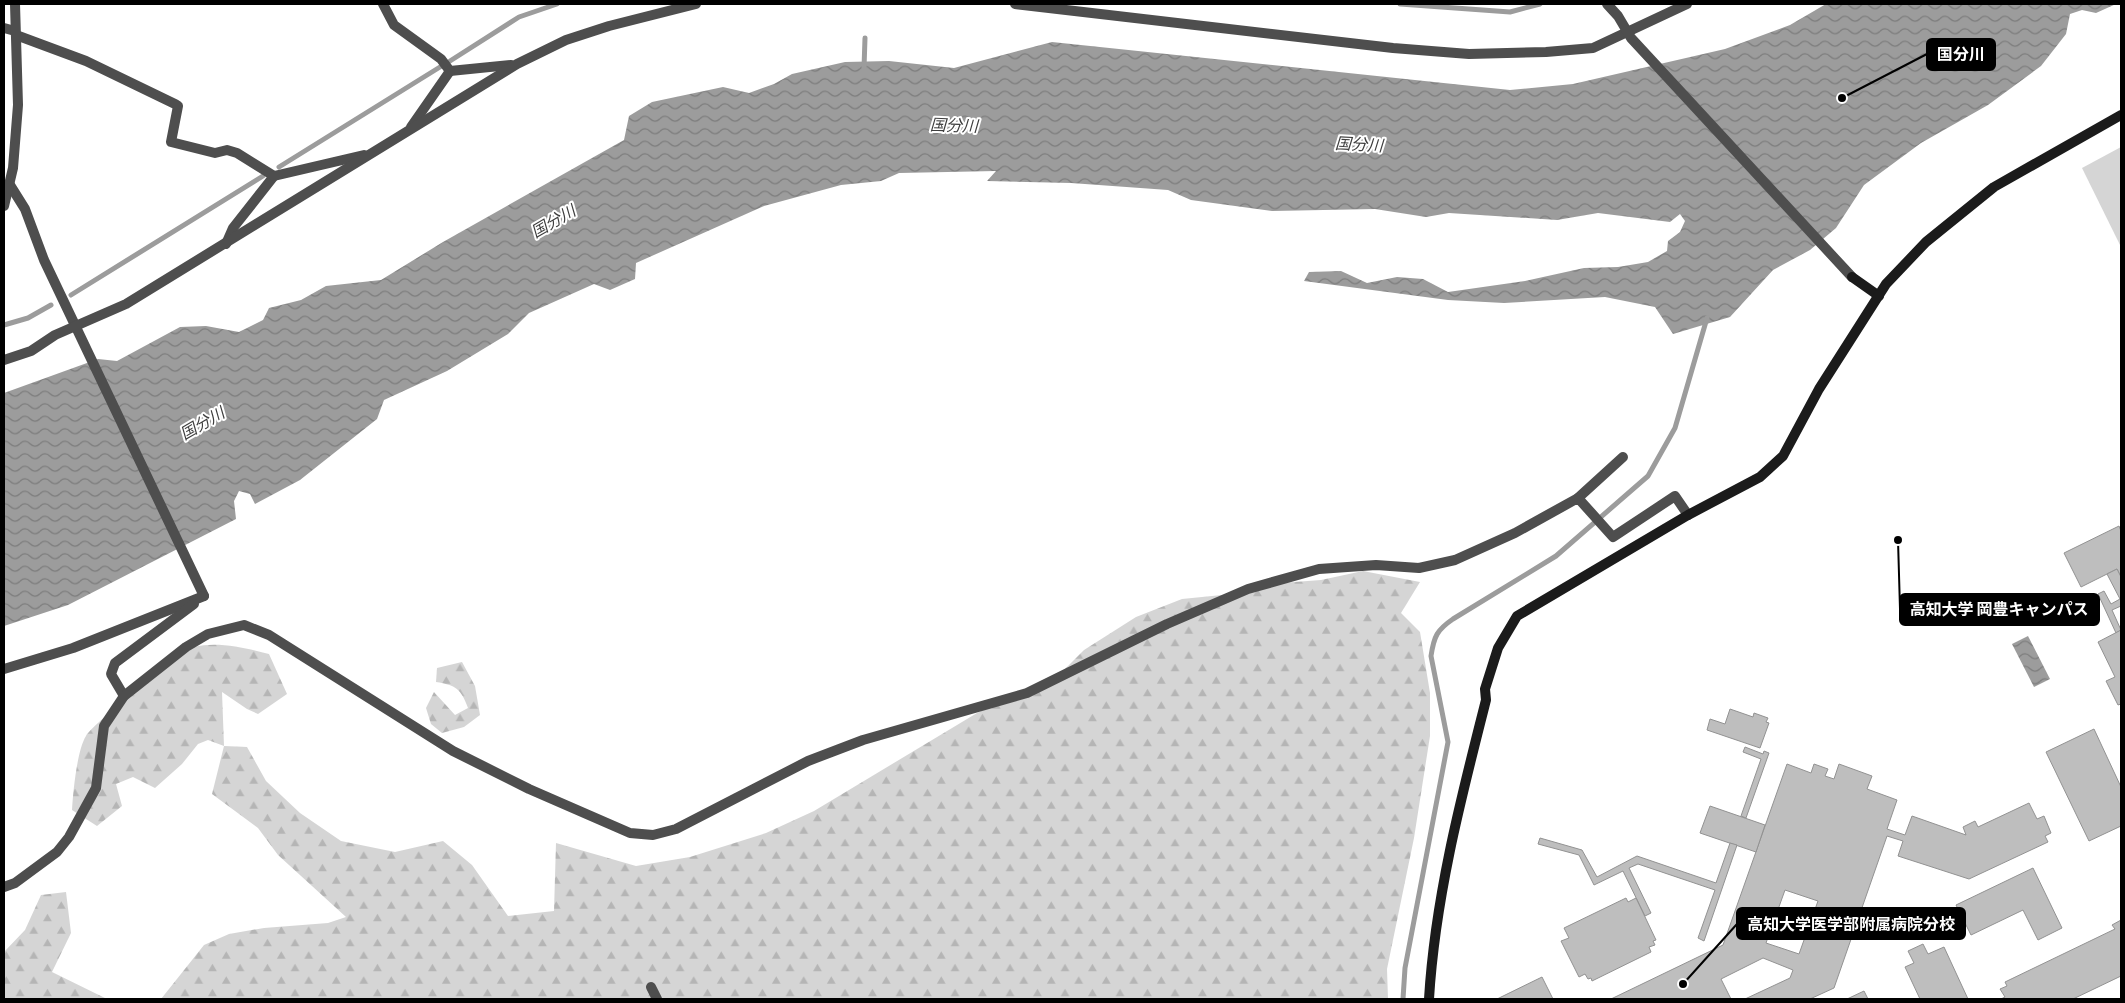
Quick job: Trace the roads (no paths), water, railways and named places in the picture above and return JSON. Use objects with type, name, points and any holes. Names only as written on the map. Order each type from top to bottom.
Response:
[{"type":"street","points":[[4,206],[10,184],[19,96],[15,4]]},
{"type":"street","points":[[383,4],[394,25],[441,60],[450,71]]},
{"type":"street","points":[[4,360],[31,351],[55,335],[75,325],[126,304],[225,245],[517,64],[566,40],[608,26],[696,4]]},
{"type":"street","points":[[1015,4],[1393,48],[1469,54],[1546,52],[1593,48],[1629,34],[1687,4]]},
{"type":"street","points":[[1607,4],[1618,16],[1629,34],[1852,276],[1879,296]]},
{"type":"street","points":[[4,28],[86,60],[178,106],[171,142],[215,152],[227,150],[237,153],[274,176]]},
{"type":"street","points":[[408,132],[450,71],[517,64]]},
{"type":"street","points":[[1429,999],[1432,954],[1462,792],[1486,700],[1485,689],[1498,648],[1517,616],[1688,515],[1760,477],[1783,456],[1819,389],[1886,284],[1926,242],[1994,187],[2121,115]]},
{"type":"street","points":[[225,245],[233,228],[274,176],[372,153]]},
{"type":"street","points":[[10,184],[25,209],[44,260],[203,592]]},
{"type":"street","points":[[4,887],[15,882],[57,852],[69,837],[96,788],[104,726],[124,696],[186,647],[208,634],[244,625],[269,635],[462,755],[529,789],[630,833],[653,835],[676,829],[808,761],[863,740],[1027,692],[1167,624],[1248,590],[1319,569],[1376,565],[1419,568],[1455,560],[1515,533],[1578,498],[1623,457]]},
{"type":"street","points":[[1578,498],[1613,537],[1675,496],[1688,515]]},
{"type":"street","points":[[4,669],[73,648],[203,592]]},
{"type":"street","points":[[124,696],[111,674],[115,663],[203,592]]},
{"type":"street","points":[[652,986],[657,999]]},
{"type":"water","points":[[1826,4],[2116,4],[2096,13],[2082,10],[2070,14],[2066,34],[2041,66],[1988,105],[1921,143],[1864,185],[1836,228],[1810,250],[1773,270],[1730,317],[1673,334],[1655,307],[1605,297],[1504,303],[1448,300],[1304,281],[1309,272],[1341,271],[1367,283],[1397,277],[1423,279],[1448,292],[1525,281],[1584,268],[1618,267],[1648,262],[1667,251],[1668,241],[1680,232],[1685,221],[1680,214],[1670,222],[1598,213],[1557,220],[1449,213],[1426,217],[1375,209],[1272,211],[1191,200],[1168,190],[1071,183],[987,181],[996,171],[899,173],[881,181],[841,185],[764,206],[636,263],[635,279],[610,290],[594,284],[529,313],[508,334],[447,371],[384,400],[377,419],[300,480],[255,504],[250,494],[239,491],[234,501],[236,519],[68,605],[4,626],[4,393],[98,359],[117,361],[180,327],[206,326],[239,332],[263,320],[269,308],[301,300],[326,286],[381,280],[443,242],[624,140],[629,116],[652,102],[723,87],[749,93],[774,84],[792,74],[845,62],[889,61],[954,68],[1052,42],[1510,90],[1573,84],[1725,49],[1790,25]]},
{"type":"water","points":[[2028,636],[2050,679],[2034,687],[2012,644]]},
{"type":"waterway","points":[[450,61],[519,17],[557,4]]},
{"type":"waterway","points":[[1400,4],[1510,12],[1540,4]]},
{"type":"waterway","points":[[864,68],[865,38]]},
{"type":"waterway","points":[[279,167],[440,67]]},
{"type":"waterway","points":[[71,295],[263,176]]},
{"type":"waterway","points":[[4,325],[28,318],[51,305]]},
{"type":"waterway","points":[[1403,999],[1405,968],[1448,742],[1431,656],[1435,638],[1440,630],[1453,619],[1556,556],[1648,476],[1675,428],[1707,318]]},
{"type":"place","name":"国分川","points":[[1842,98]]},
{"type":"place","name":"高知大学 岡豊キャンパス","points":[[1898,540]]},
{"type":"place","name":"高知大学医学部附属病院分校","points":[[1683,984]]}]
